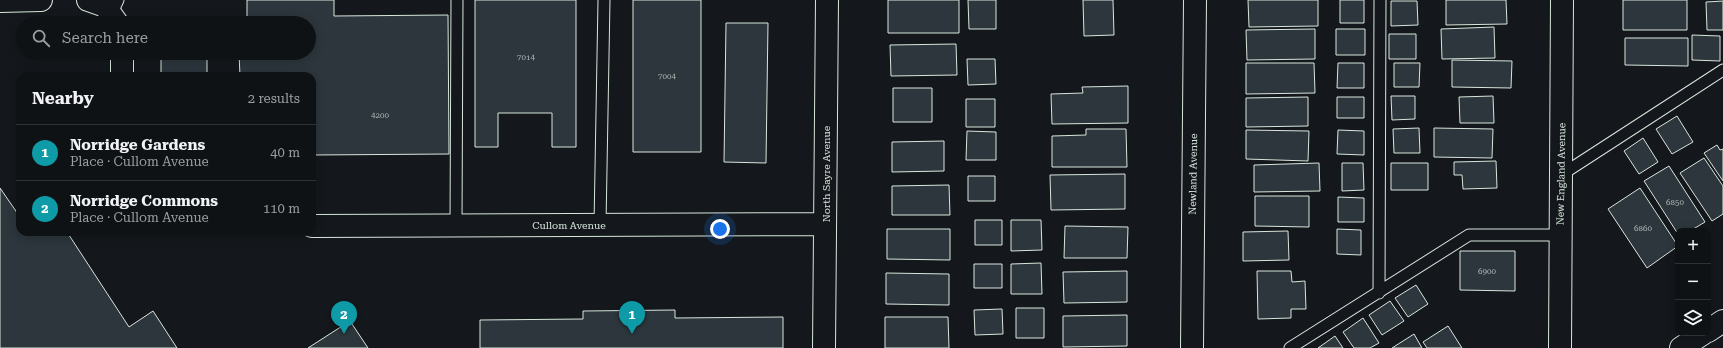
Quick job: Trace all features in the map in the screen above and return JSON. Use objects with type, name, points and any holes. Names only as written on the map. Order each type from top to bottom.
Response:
[{"type":"street","points":[[0,1],[41,0]]},
{"type":"street","points":[[88,0],[106,6],[116,12]]},
{"type":"street","name":"North Sayre Avenue","points":[[824,348],[827,0]]},
{"type":"street","name":"Newland Avenue","points":[[1192,348],[1195,0]]},
{"type":"street","name":"New England Avenue","points":[[1560,348],[1562,0]]},
{"type":"street","points":[[122,60],[122,72]]},
{"type":"street","name":"Cullom Avenue","points":[[316,226],[825,224]]},
{"type":"street","points":[[1711,328],[1723,321]]},
{"type":"street","points":[[1681,348],[1699,336]]},
{"type":"lane","points":[[456,225],[457,0]]},
{"type":"lane","points":[[600,225],[604,0]]},
{"type":"lane","points":[[1379,293],[1380,0]]},
{"type":"lane","points":[[1561,175],[1723,70]]},
{"type":"lane","points":[[1290,348],[1469,235],[1560,235]]},
{"type":"building","points":[[247,0],[334,0],[334,16],[448,15],[449,154],[316,155],[316,72],[240,72],[239,60],[316,60],[316,16],[247,16]]},
{"type":"building","points":[[475,0],[576,0],[576,147],[552,147],[552,113],[498,113],[498,147],[475,147]]},
{"type":"building","points":[[633,0],[701,0],[701,152],[633,152]]},
{"type":"building","points":[[888,0],[959,0],[959,33],[888,33]]},
{"type":"building","points":[[968,0],[996,0],[996,29],[969,29]]},
{"type":"building","points":[[1083,0],[1113,0],[1114,35],[1084,36]]},
{"type":"building","points":[[1248,0],[1318,0],[1318,26],[1249,27]]},
{"type":"building","points":[[1340,0],[1364,0],[1364,23],[1340,23]]},
{"type":"building","points":[[1446,0],[1506,0],[1507,24],[1446,25]]},
{"type":"building","points":[[1623,0],[1687,0],[1687,30],[1623,30]]},
{"type":"building","points":[[1391,1],[1417,1],[1418,25],[1391,26]]},
{"type":"building","points":[[1723,1],[1723,30],[1707,30],[1706,2]]},
{"type":"building","points":[[726,23],[768,23],[766,163],[724,162]]},
{"type":"building","points":[[1494,27],[1495,58],[1442,59],[1441,29]]},
{"type":"building","points":[[1315,29],[1315,59],[1247,60],[1246,30]]},
{"type":"building","points":[[1336,29],[1365,29],[1365,55],[1336,55]]},
{"type":"building","points":[[1389,34],[1416,34],[1416,59],[1389,59]]},
{"type":"building","points":[[1692,35],[1720,36],[1720,61],[1692,60]]},
{"type":"building","points":[[1625,38],[1688,38],[1688,66],[1625,65]]},
{"type":"building","points":[[956,44],[957,75],[891,76],[890,45]]},
{"type":"building","points":[[967,59],[995,59],[996,84],[968,85]]},
{"type":"building","points":[[161,60],[207,60],[207,72],[161,72]]},
{"type":"building","points":[[1452,60],[1512,61],[1511,88],[1452,87]]},
{"type":"building","points":[[1246,63],[1314,63],[1315,93],[1246,94]]},
{"type":"building","points":[[1338,63],[1364,63],[1364,88],[1337,88]]},
{"type":"building","points":[[1394,63],[1420,63],[1419,87],[1394,87]]},
{"type":"building","points":[[1128,86],[1128,123],[1052,124],[1051,94],[1083,93],[1082,87]]},
{"type":"building","points":[[893,88],[932,88],[932,122],[893,122]]},
{"type":"building","points":[[1391,96],[1415,96],[1415,119],[1392,120]]},
{"type":"building","points":[[1493,96],[1494,123],[1460,123],[1459,97]]},
{"type":"building","points":[[1308,97],[1308,126],[1246,127],[1246,98]]},
{"type":"building","points":[[1337,97],[1364,97],[1364,118],[1337,118]]},
{"type":"building","points":[[966,99],[995,99],[995,127],[966,127]]},
{"type":"building","points":[[1677,116],[1693,142],[1672,154],[1656,129]]},
{"type":"building","points":[[1419,128],[1420,153],[1394,153],[1393,129]]},
{"type":"building","points":[[1434,128],[1493,129],[1492,158],[1434,157]]},
{"type":"building","points":[[1086,129],[1126,129],[1127,167],[1052,167],[1052,136],[1086,135]]},
{"type":"building","points":[[1246,130],[1309,131],[1308,161],[1246,159]]},
{"type":"building","points":[[1338,130],[1364,131],[1364,155],[1337,154]]},
{"type":"building","points":[[967,131],[996,132],[996,160],[966,160]]},
{"type":"building","points":[[1643,138],[1658,162],[1639,174],[1624,151]]},
{"type":"building","points":[[944,141],[944,171],[892,172],[892,142]]},
{"type":"building","points":[[1717,145],[1720,150],[1723,149],[1723,181],[1704,153]]},
{"type":"building","points":[[1704,158],[1723,186],[1723,214],[1712,221],[1680,173]]},
{"type":"building","points":[[1496,161],[1497,188],[1463,189],[1462,175],[1454,175],[1454,162]]},
{"type":"building","points":[[1319,163],[1320,191],[1254,192],[1254,165]]},
{"type":"building","points":[[1342,163],[1363,163],[1364,190],[1342,191]]},
{"type":"building","points":[[1391,163],[1428,163],[1428,190],[1391,190]]},
{"type":"building","points":[[1669,166],[1705,222],[1695,228],[1675,228],[1675,229],[1644,181]]},
{"type":"building","points":[[1125,174],[1125,209],[1051,210],[1050,175]]},
{"type":"building","points":[[968,176],[995,176],[995,201],[968,201]]},
{"type":"building","points":[[949,185],[950,215],[892,215],[892,186]]},
{"type":"building","points":[[0,188],[16,211],[16,236],[70,236],[129,327],[153,311],[177,348],[0,348]]},
{"type":"building","points":[[1640,188],[1675,241],[1675,248],[1647,268],[1608,209]]},
{"type":"building","points":[[1255,196],[1309,196],[1309,227],[1255,226]]},
{"type":"building","points":[[1338,197],[1364,198],[1364,222],[1338,222]]},
{"type":"building","points":[[975,220],[1002,220],[1002,245],[975,245]]},
{"type":"building","points":[[1011,220],[1041,220],[1042,250],[1011,251]]},
{"type":"building","points":[[1065,226],[1128,227],[1127,258],[1064,258]]},
{"type":"building","points":[[887,229],[950,229],[950,260],[887,259]]},
{"type":"building","points":[[1337,229],[1361,230],[1361,255],[1337,254]]},
{"type":"building","points":[[1288,231],[1289,260],[1243,261],[1243,232]]},
{"type":"building","points":[[1460,251],[1515,251],[1515,291],[1460,290]]},
{"type":"building","points":[[1041,263],[1042,294],[1011,294],[1011,264]]},
{"type":"building","points":[[974,264],[1002,264],[1002,288],[974,288]]},
{"type":"building","points":[[1127,271],[1127,302],[1064,303],[1063,272]]},
{"type":"building","points":[[1257,271],[1291,271],[1292,282],[1305,281],[1306,309],[1291,309],[1291,318],[1258,319]]},
{"type":"building","points":[[886,273],[949,274],[949,305],[886,304]]},
{"type":"building","points":[[1416,285],[1428,304],[1408,317],[1395,298]]},
{"type":"building","points":[[1390,301],[1404,321],[1382,335],[1369,315]]},
{"type":"building","points":[[1016,308],[1044,308],[1044,338],[1016,338]]},
{"type":"building","points":[[1002,309],[1003,334],[975,335],[974,310]]},
{"type":"building","points":[[675,310],[675,318],[783,317],[783,348],[480,348],[480,320],[583,319],[583,311]]},
{"type":"building","points":[[1127,315],[1127,346],[1063,347],[1063,316]]},
{"type":"building","points":[[885,317],[948,317],[949,348],[885,348]]},
{"type":"building","points":[[1363,318],[1379,343],[1370,348],[1354,348],[1343,332]]},
{"type":"building","points":[[350,321],[368,348],[308,348]]},
{"type":"building","points":[[1448,326],[1462,348],[1427,348],[1423,342]]},
{"type":"building","points":[[1414,334],[1422,348],[1392,348]]},
{"type":"building","points":[[1335,336],[1343,348],[1318,348]]},
{"type":"place","name":"Norridge Commons","points":[[344,334]]},
{"type":"place","name":"Norridge Gardens","points":[[632,334]]}]
